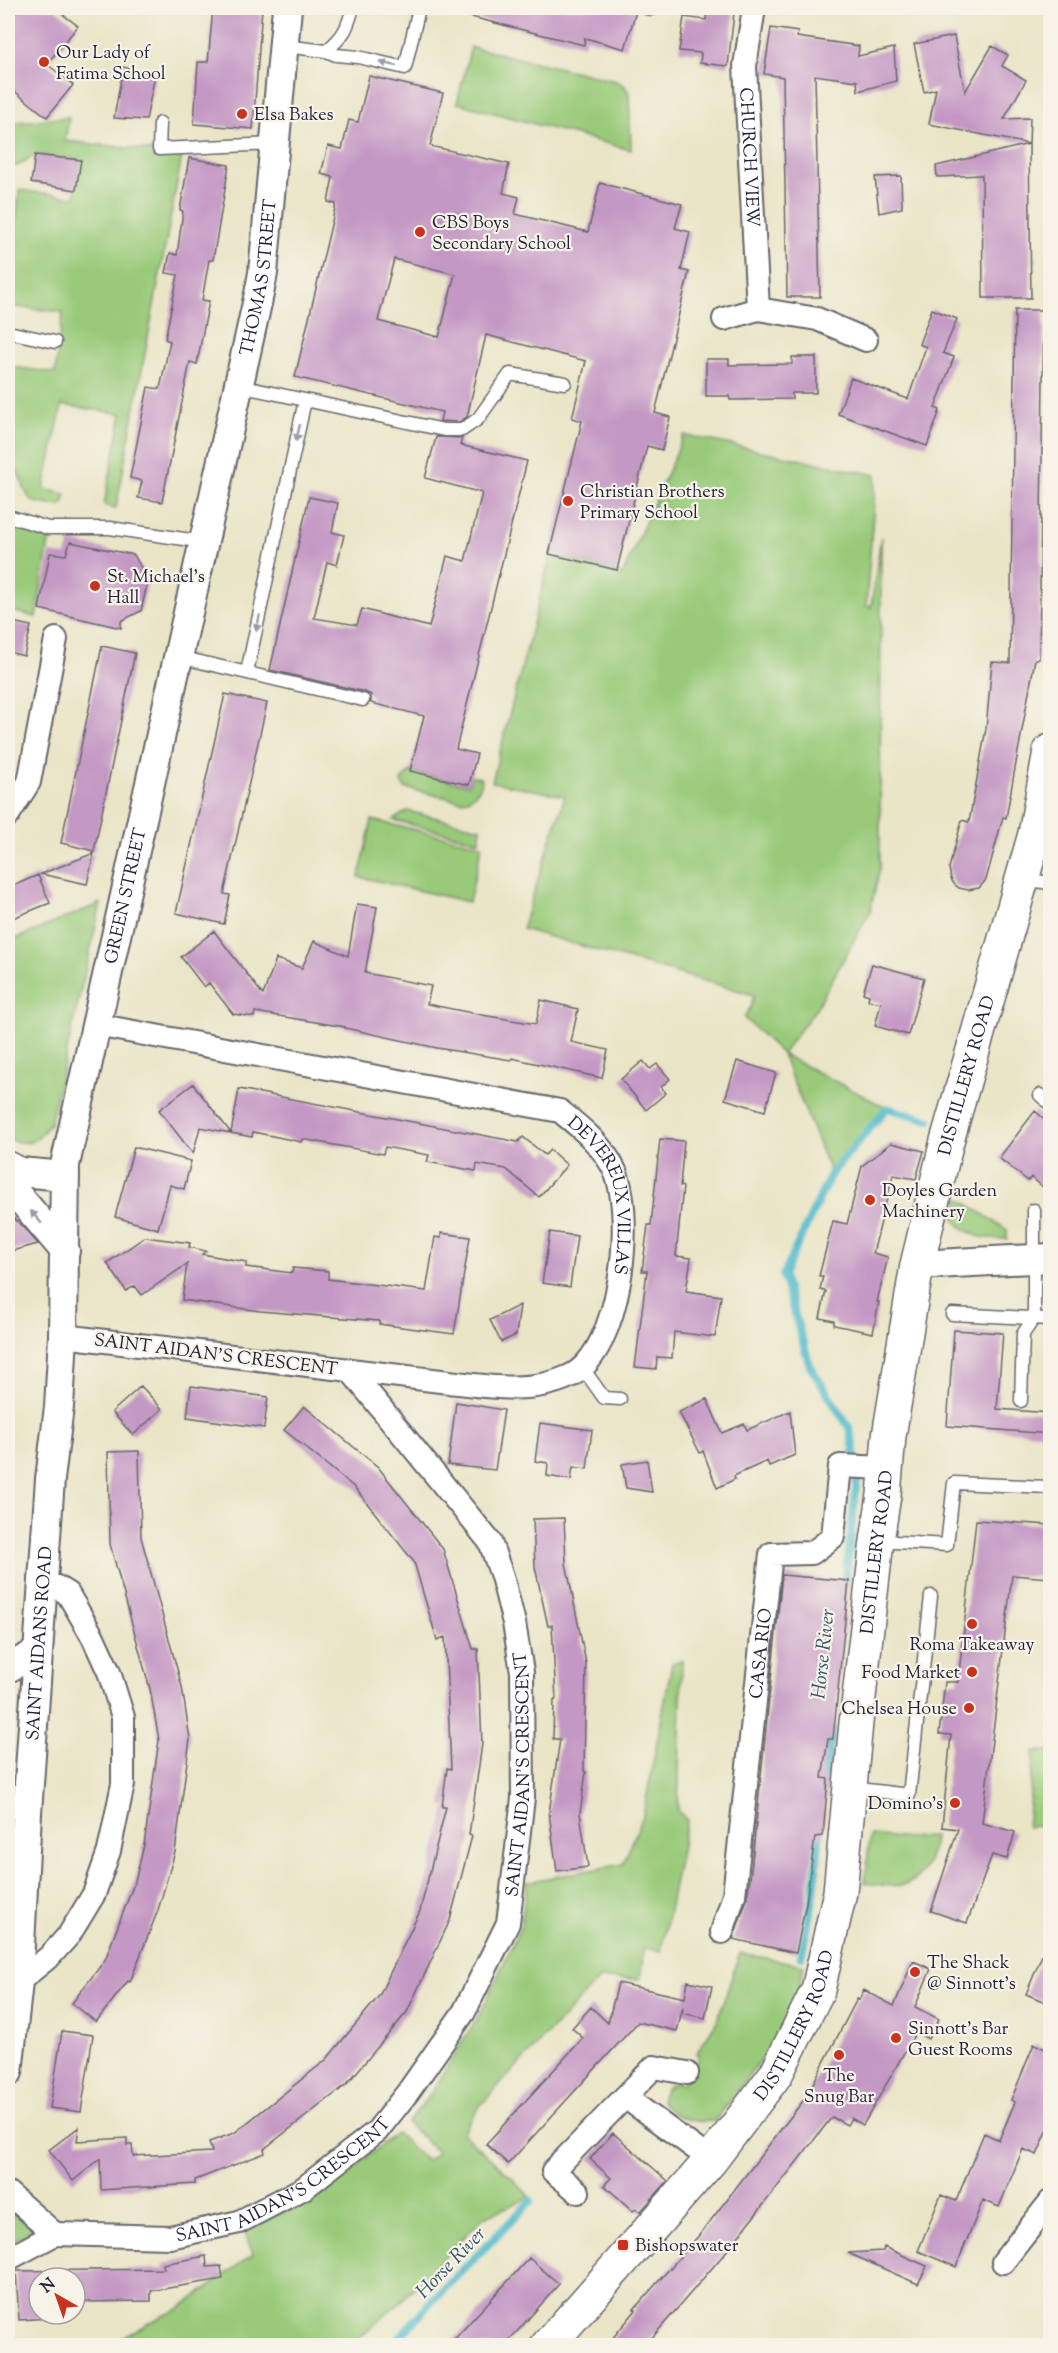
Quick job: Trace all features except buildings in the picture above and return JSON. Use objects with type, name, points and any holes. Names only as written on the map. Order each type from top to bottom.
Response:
[{"type":"main road","name":"DISTILLERY ROAD","points":[[547,2346],[711,2160],[776,2074],[818,1990],[840,1892],[877,1541],[884,1495],[864,1467],[947,1142],[1036,881],[1035,834],[1050,751]]},
{"type":"street","name":"THOMAS STREET","points":[[205,542],[263,273],[287,8]]},
{"type":"street","name":"CHURCH VIEW","points":[[754,8],[745,66],[758,309]]},
{"type":"street","points":[[724,319],[758,309],[817,319],[866,340]]},
{"type":"street","name":"GREEN STREET","points":[[65,1251],[65,1165],[205,542]]},
{"type":"street","points":[[8,815],[29,782],[56,639]]},
{"type":"street","name":"DEVEREUX VILLAS","points":[[96,1025],[560,1111],[592,1137],[615,1171],[623,1211],[623,1257],[616,1295],[605,1332],[598,1349],[582,1367],[571,1376],[535,1387],[499,1388],[350,1370]]},
{"type":"street","points":[[8,1166],[20,1172],[65,1176]]},
{"type":"street","points":[[8,1184],[65,1251]]},
{"type":"street","name":"SAINT AIDANS ROAD","points":[[8,2070],[18,1982],[38,1652],[63,1336],[65,1251]]},
{"type":"street","points":[[917,1265],[1042,1258]]},
{"type":"street","name":"SAINT AIDAN'S CRESCENT","points":[[8,2259],[55,2234],[170,2237],[239,2222],[304,2188],[377,2131],[408,2092],[464,2012],[508,1923],[523,1798],[522,1672],[514,1623],[502,1576],[490,1542],[350,1370],[63,1336]]},
{"type":"street","name":"CASA RIO","points":[[722,1932],[734,1895],[771,1554],[812,1553],[833,1537],[840,1466],[864,1467]]},
{"type":"street","points":[[18,1982],[50,1956],[69,1935],[94,1894],[109,1851],[123,1784],[123,1717],[109,1672],[93,1637],[68,1594],[57,1587],[44,1584]]},
{"type":"street","points":[[8,1668],[38,1652]]},
{"type":"street","points":[[578,2192],[553,2171],[654,2067],[687,2073]]},
{"type":"street","points":[[625,2097],[711,2160]]},
{"type":"street","points":[[8,2193],[55,2234]]},
{"type":"street","points":[[1003,2262],[1050,2202]]},
{"type":"lane","points":[[326,51],[339,40],[347,29],[352,8]]},
{"type":"lane","points":[[284,46],[326,51],[336,55],[358,57],[405,68],[419,8]]},
{"type":"lane","points":[[646,8],[653,8]]},
{"type":"lane","points":[[160,123],[159,149],[275,144]]},
{"type":"lane","points":[[8,332],[56,342]]},
{"type":"lane","points":[[239,386],[444,430],[462,430],[478,419],[510,374],[565,383]]},
{"type":"lane","points":[[247,672],[305,400]]},
{"type":"lane","points":[[8,516],[48,528],[110,528],[205,542]]},
{"type":"lane","points":[[179,657],[363,700]]},
{"type":"lane","points":[[1040,1095],[1050,1104]]},
{"type":"lane","points":[[1021,1401],[1023,1334],[1034,1318],[1042,1258],[1034,1210]]},
{"type":"lane","points":[[952,1314],[1050,1319]]},
{"type":"lane","points":[[582,1367],[604,1398],[620,1399]]},
{"type":"lane","points":[[877,1541],[946,1545],[954,1483],[1047,1487]]},
{"type":"lane","points":[[850,1788],[909,1795],[931,1596]]},
{"type":"green space","points":[[471,47],[616,81],[625,86],[629,93],[631,150],[457,103]]},
{"type":"green space","points":[[69,117],[65,141],[154,151],[154,158],[182,156],[116,508],[104,505],[122,414],[62,405],[44,489],[66,494],[60,506],[38,503],[31,499],[18,473],[8,462],[8,366],[55,373],[63,312],[9,306],[19,190],[75,197],[80,160],[35,155],[17,166],[8,165],[8,123]]},
{"type":"green space","points":[[684,435],[876,475],[866,606],[871,607],[881,537],[880,868],[870,912],[815,1010],[782,1054],[744,1018],[751,1007],[754,995],[522,929],[565,796],[492,782],[550,558],[559,560],[560,557],[615,570],[614,573],[622,575]]},
{"type":"green space","points":[[8,528],[50,536],[36,617],[8,610]]},
{"type":"green space","points":[[410,772],[469,785],[471,776],[480,778],[482,781],[475,794],[461,801],[405,788],[401,782]]},
{"type":"green space","points":[[407,811],[481,828],[479,841],[393,820]]},
{"type":"green space","points":[[372,820],[482,845],[469,902],[359,877]]},
{"type":"green space","points":[[101,903],[50,1124],[36,1139],[28,1143],[8,1139],[8,942]]},
{"type":"green space","points":[[782,1054],[887,1108],[831,1174]]},
{"type":"green space","points":[[959,1198],[1007,1230],[1007,1239],[978,1236],[960,1225],[954,1219]]},
{"type":"green space","points":[[682,1660],[678,1811],[687,1820],[661,1951],[644,1948],[640,1979],[599,1979],[478,2108],[462,2133],[530,2197],[484,2217],[401,2301],[352,2345],[108,2346],[179,2309],[253,2254],[244,2231],[324,2193],[396,2133],[426,2161],[437,2152],[407,2123],[430,2095],[481,2012],[521,1926],[527,1882],[623,1864],[643,1816],[672,1663]]},
{"type":"green space","points":[[1034,1751],[1050,1751],[1050,1825],[1027,1827]]},
{"type":"green space","points":[[870,1835],[900,1838],[934,1836],[925,1868],[914,1880],[898,1886],[865,1883]]},
{"type":"green space","points":[[740,1953],[804,1965],[793,2009],[769,2049],[715,2121],[700,2121],[678,2116],[661,2101],[663,2094],[676,2082],[682,2084],[700,2056],[696,2054],[717,2021]]},
{"type":"green space","points":[[8,2204],[37,2228],[8,2243]]},
{"type":"waterway","points":[[844,1590],[858,1472],[850,1429],[810,1366],[783,1275],[831,1174],[887,1108],[929,1120]]},
{"type":"waterway","name":"Horse River","points":[[824,1787],[832,1730]]},
{"type":"waterway","name":"Horse River","points":[[801,1956],[814,1894],[820,1829]]},
{"type":"waterway","name":"Horse River","points":[[392,2346],[433,2300],[531,2201]]},
{"type":"place","name":"Our Lady of Fatima School","points":[[44,62]]},
{"type":"place","name":"Elsa Bakes","points":[[242,114]]},
{"type":"place","name":"CBS Boys Secondary School","points":[[420,232]]},
{"type":"place","name":"Christian Brothers Primary School","points":[[568,501]]},
{"type":"place","name":"St. Michael's Hall","points":[[95,586]]},
{"type":"place","name":"Doyles Garden Machinery","points":[[870,1200]]},
{"type":"place","name":"Roma Takeaway","points":[[972,1624]]},
{"type":"place","name":"Food Market","points":[[972,1672]]},
{"type":"place","name":"Chelsea House","points":[[969,1708]]},
{"type":"place","name":"Domino's","points":[[955,1803]]},
{"type":"place","name":"The Shack @ Sinnott's","points":[[915,1972]]},
{"type":"place","name":"Sinnott's Bar Guest Rooms","points":[[896,2038]]},
{"type":"place","name":"The Snug Bar","points":[[839,2055]]},
{"type":"place","name":"Bishopswater","points":[[623,2245]]}]
